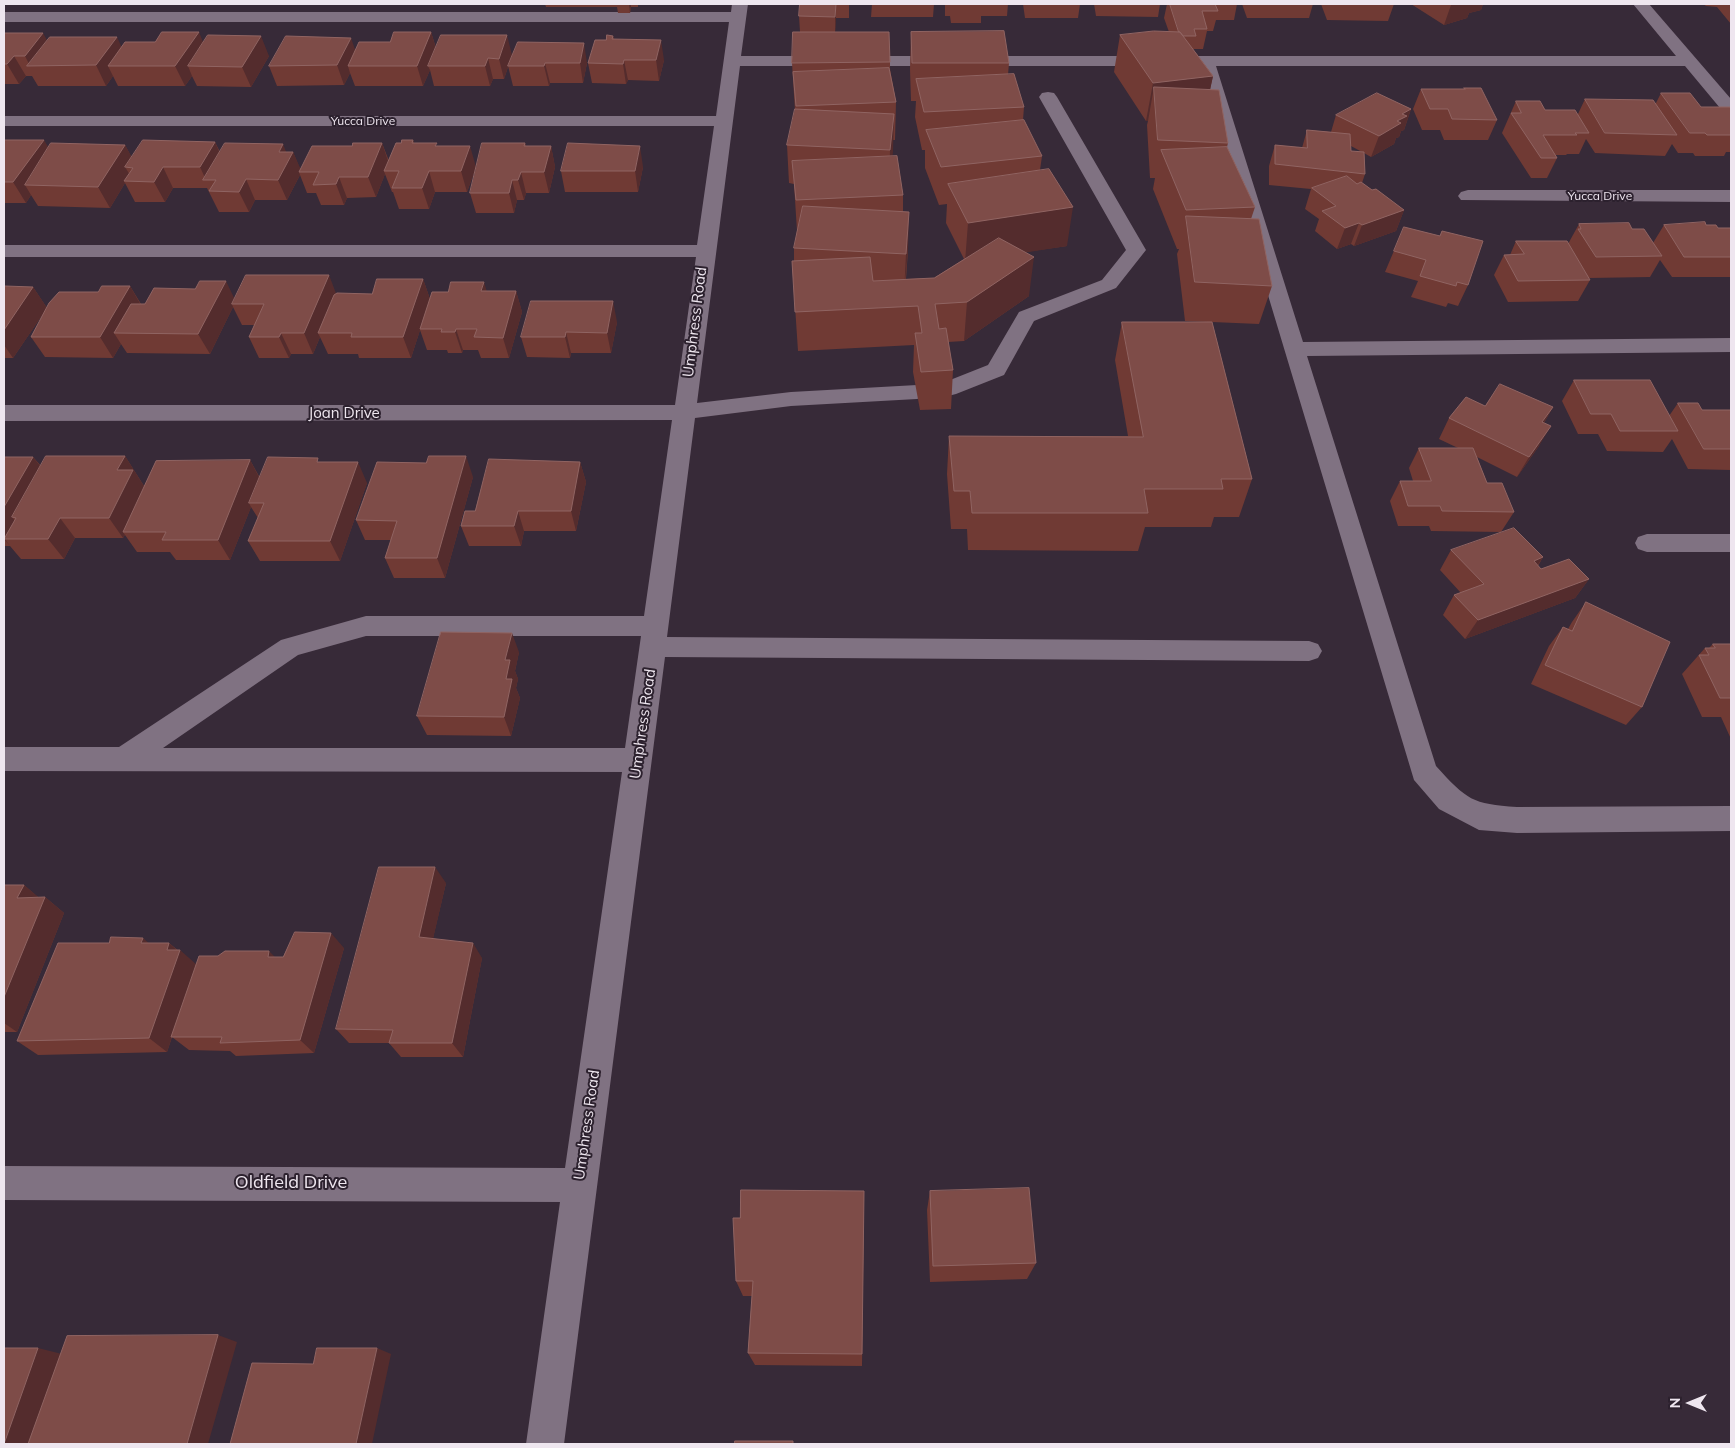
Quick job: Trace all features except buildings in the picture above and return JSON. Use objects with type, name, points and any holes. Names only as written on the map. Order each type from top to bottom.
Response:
[{"type":"street","points":[[1641,4],[1731,110]]},
{"type":"street","points":[[4,17],[739,10]]},
{"type":"street","name":"Umphress Road","points":[[545,1444],[578,1185],[655,636],[704,251],[739,10]]},
{"type":"street","points":[[732,61],[1690,61]]},
{"type":"street","points":[[1206,61],[1424,772],[1449,800],[1479,817],[1517,820],[1731,819]]},
{"type":"street","points":[[948,389],[996,370],[1026,317],[1109,284],[1136,250],[1048,97]]},
{"type":"street","name":"Yucca Drive","points":[[4,121],[723,121]]},
{"type":"street","name":"Yucca Drive","points":[[1468,196],[1731,196]]},
{"type":"street","points":[[4,251],[704,251]]},
{"type":"street","points":[[1295,349],[1731,345]]},
{"type":"street","name":"Joan Drive","points":[[4,413],[638,414],[684,412],[791,399],[916,392]]},
{"type":"street","points":[[1647,543],[1731,543]]},
{"type":"street","points":[[122,760],[290,647],[366,626],[655,636],[1309,652]]},
{"type":"street","points":[[4,759],[638,760]]},
{"type":"street","name":"Oldfield Drive","points":[[4,1183],[578,1185]]}]
